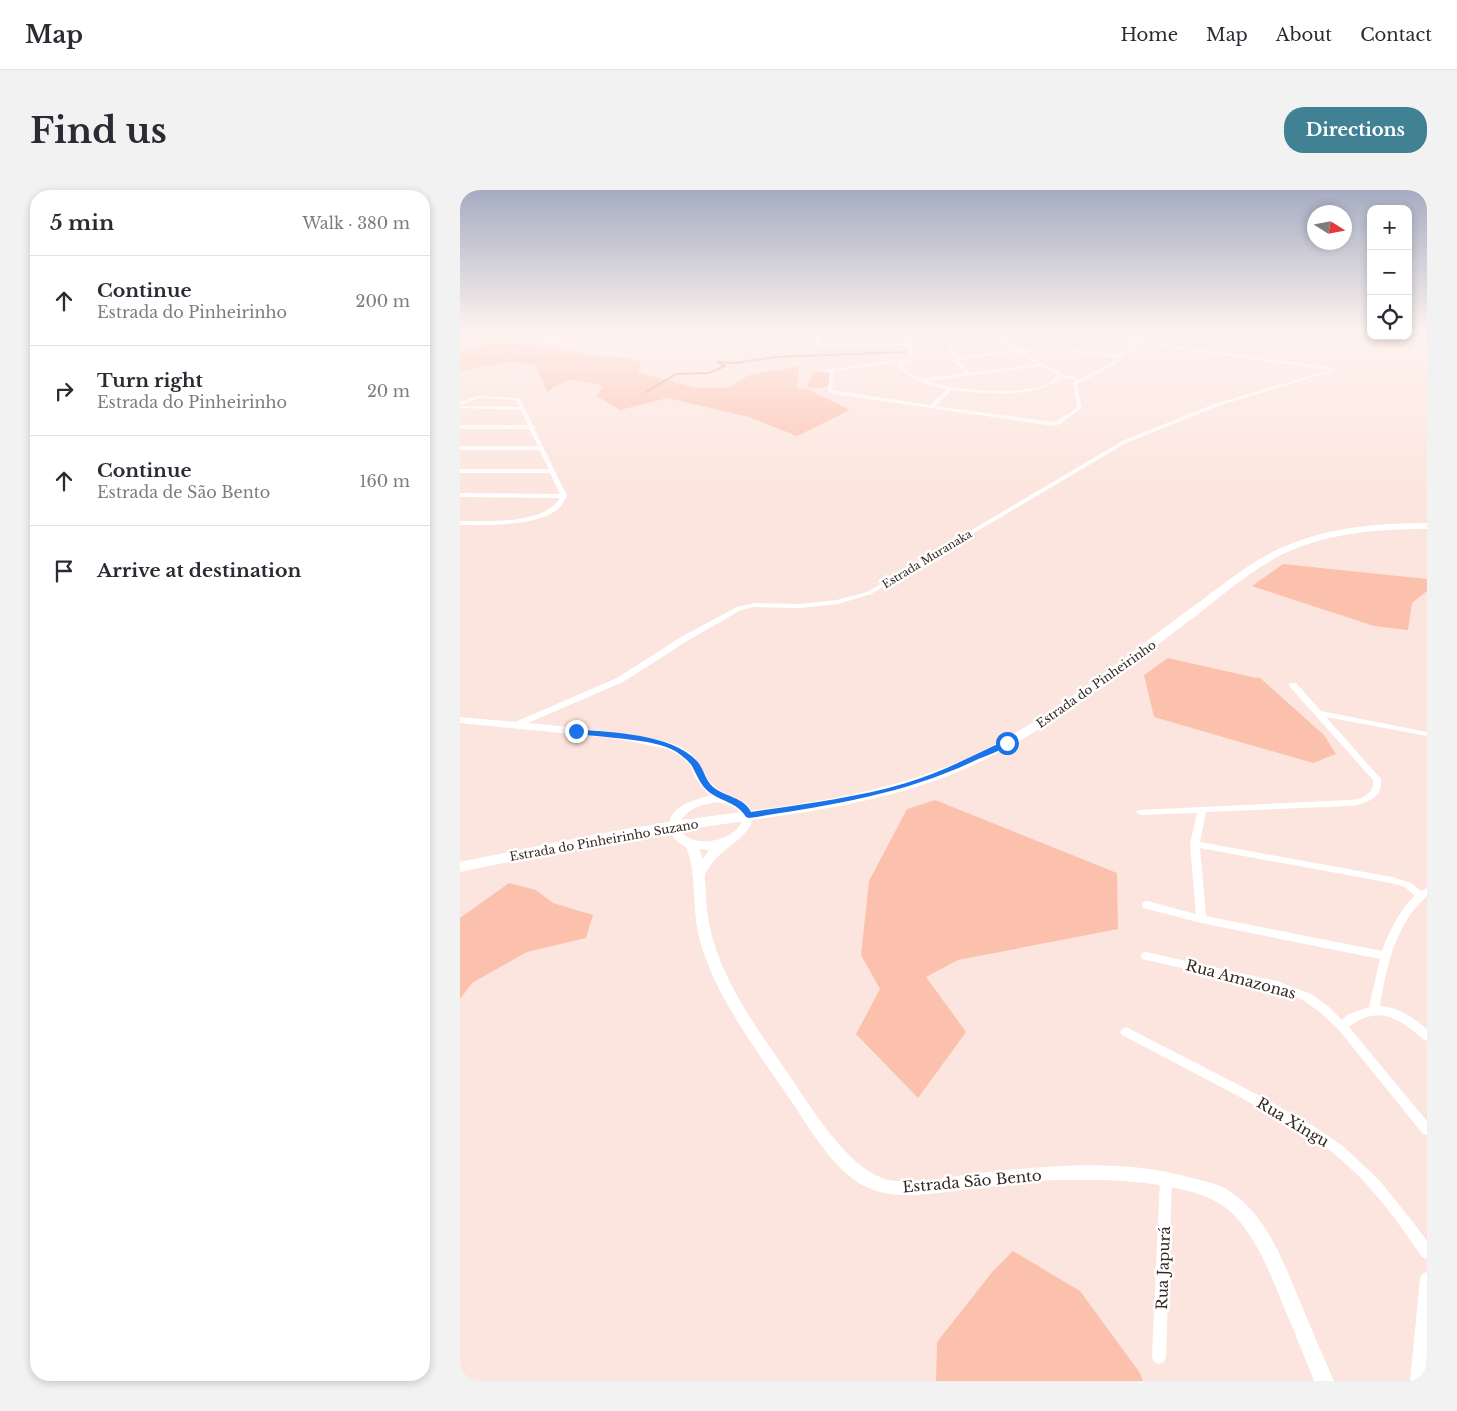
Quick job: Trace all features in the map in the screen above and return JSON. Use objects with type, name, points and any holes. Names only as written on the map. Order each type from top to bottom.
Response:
[{"type":"main road","name":"Estrada do Pinheirinho","points":[[749,815],[855,798],[908,785],[942,773],[1037,726],[1117,671],[1240,578],[1277,554],[1291,547],[1335,534],[1387,527],[1427,526]]},
{"type":"main road","name":"Estrada do Pinheirinho Suzano","points":[[460,867],[576,843],[749,815]]},
{"type":"street","points":[[830,387],[830,391],[834,393],[1048,424],[1058,423],[1080,408],[1074,387]]},
{"type":"street","points":[[942,387],[950,389],[984,391],[1028,389],[1039,387]]},
{"type":"street","name":"Estrada Muranaka","points":[[518,724],[620,680],[684,639],[739,608],[754,605],[811,605],[854,598],[879,587],[1124,442],[1244,396],[1277,387]]},
{"type":"street","points":[[931,407],[950,389]]},
{"type":"street","points":[[460,404],[479,397],[518,399],[533,427],[564,496],[563,500],[555,508],[526,519],[504,522],[460,523]]},
{"type":"street","points":[[460,407],[523,409]]},
{"type":"street","points":[[460,427],[533,427]]},
{"type":"street","points":[[460,448],[542,448]]},
{"type":"street","points":[[460,471],[553,471]]},
{"type":"street","points":[[460,495],[564,496]]},
{"type":"street","points":[[1141,812],[1350,803],[1363,801],[1372,796],[1378,788],[1377,779],[1293,685]]},
{"type":"street","points":[[1318,713],[1427,734]]},
{"type":"street","points":[[460,720],[518,724],[614,735],[661,743],[677,748],[686,755],[695,764],[700,776],[711,790],[728,799]]},
{"type":"street","points":[[697,802],[700,776]]},
{"type":"street","points":[[701,870],[713,854],[726,842],[744,830],[748,823],[749,815],[738,802],[718,798],[697,802],[681,812],[675,826],[677,834],[683,840],[692,844],[708,846],[726,842]]},
{"type":"street","points":[[1201,919],[1195,844],[1202,809]]},
{"type":"street","name":"Estrada São Bento","points":[[692,844],[701,870],[700,904],[708,943],[734,1001],[754,1034],[818,1128],[859,1173],[874,1183],[896,1188],[916,1188],[1037,1174],[1096,1173],[1166,1178],[1219,1193],[1238,1207],[1256,1230],[1272,1256],[1324,1381]]},
{"type":"street","points":[[1195,844],[1392,880],[1424,893],[1406,913],[1386,956],[1380,975],[1374,1009]]},
{"type":"street","points":[[1147,905],[1201,919],[1386,956]]},
{"type":"street","name":"Rua Amazonas","points":[[1146,956],[1292,990],[1325,1010],[1342,1026],[1427,1130]]},
{"type":"street","points":[[1342,1026],[1354,1016],[1374,1009],[1398,1016],[1427,1036]]},
{"type":"street","name":"Rua Xingu","points":[[1126,1032],[1316,1133],[1342,1152],[1365,1174],[1427,1252]]},
{"type":"street","name":"Rua Japurá","points":[[1159,1357],[1166,1178]]},
{"type":"street","points":[[1417,1381],[1427,1279]]},
{"type":"shaded area","points":[[545,387],[556,387],[555,387],[547,392]]},
{"type":"shaded area","points":[[603,387],[797,387],[809,390],[850,410],[797,436],[749,417],[667,398],[620,410],[597,396]]},
{"type":"shaded area","points":[[1283,564],[1427,579],[1427,591],[1412,603],[1408,630],[1374,626],[1252,586]]},
{"type":"shaded area","points":[[1168,658],[1256,678],[1259,677],[1324,735],[1336,754],[1313,763],[1154,717],[1144,675]]},
{"type":"shaded area","points":[[935,800],[1117,873],[1118,929],[958,960],[926,977],[966,1032],[918,1098],[856,1034],[880,989],[861,955],[869,881],[907,809]]},
{"type":"shaded area","points":[[509,883],[536,890],[553,903],[593,915],[586,938],[527,952],[472,983],[460,999],[460,918]]},
{"type":"shaded area","points":[[1013,1251],[1080,1291],[1140,1373],[1143,1381],[936,1381],[937,1342],[993,1271]]},
{"type":"waterway","points":[[646,392],[655,387]]},
{"type":"route","points":[[576,731],[635,738],[677,748],[695,764],[700,776],[711,790],[738,802],[749,815],[855,798],[908,785],[942,773],[1007,743]]}]
